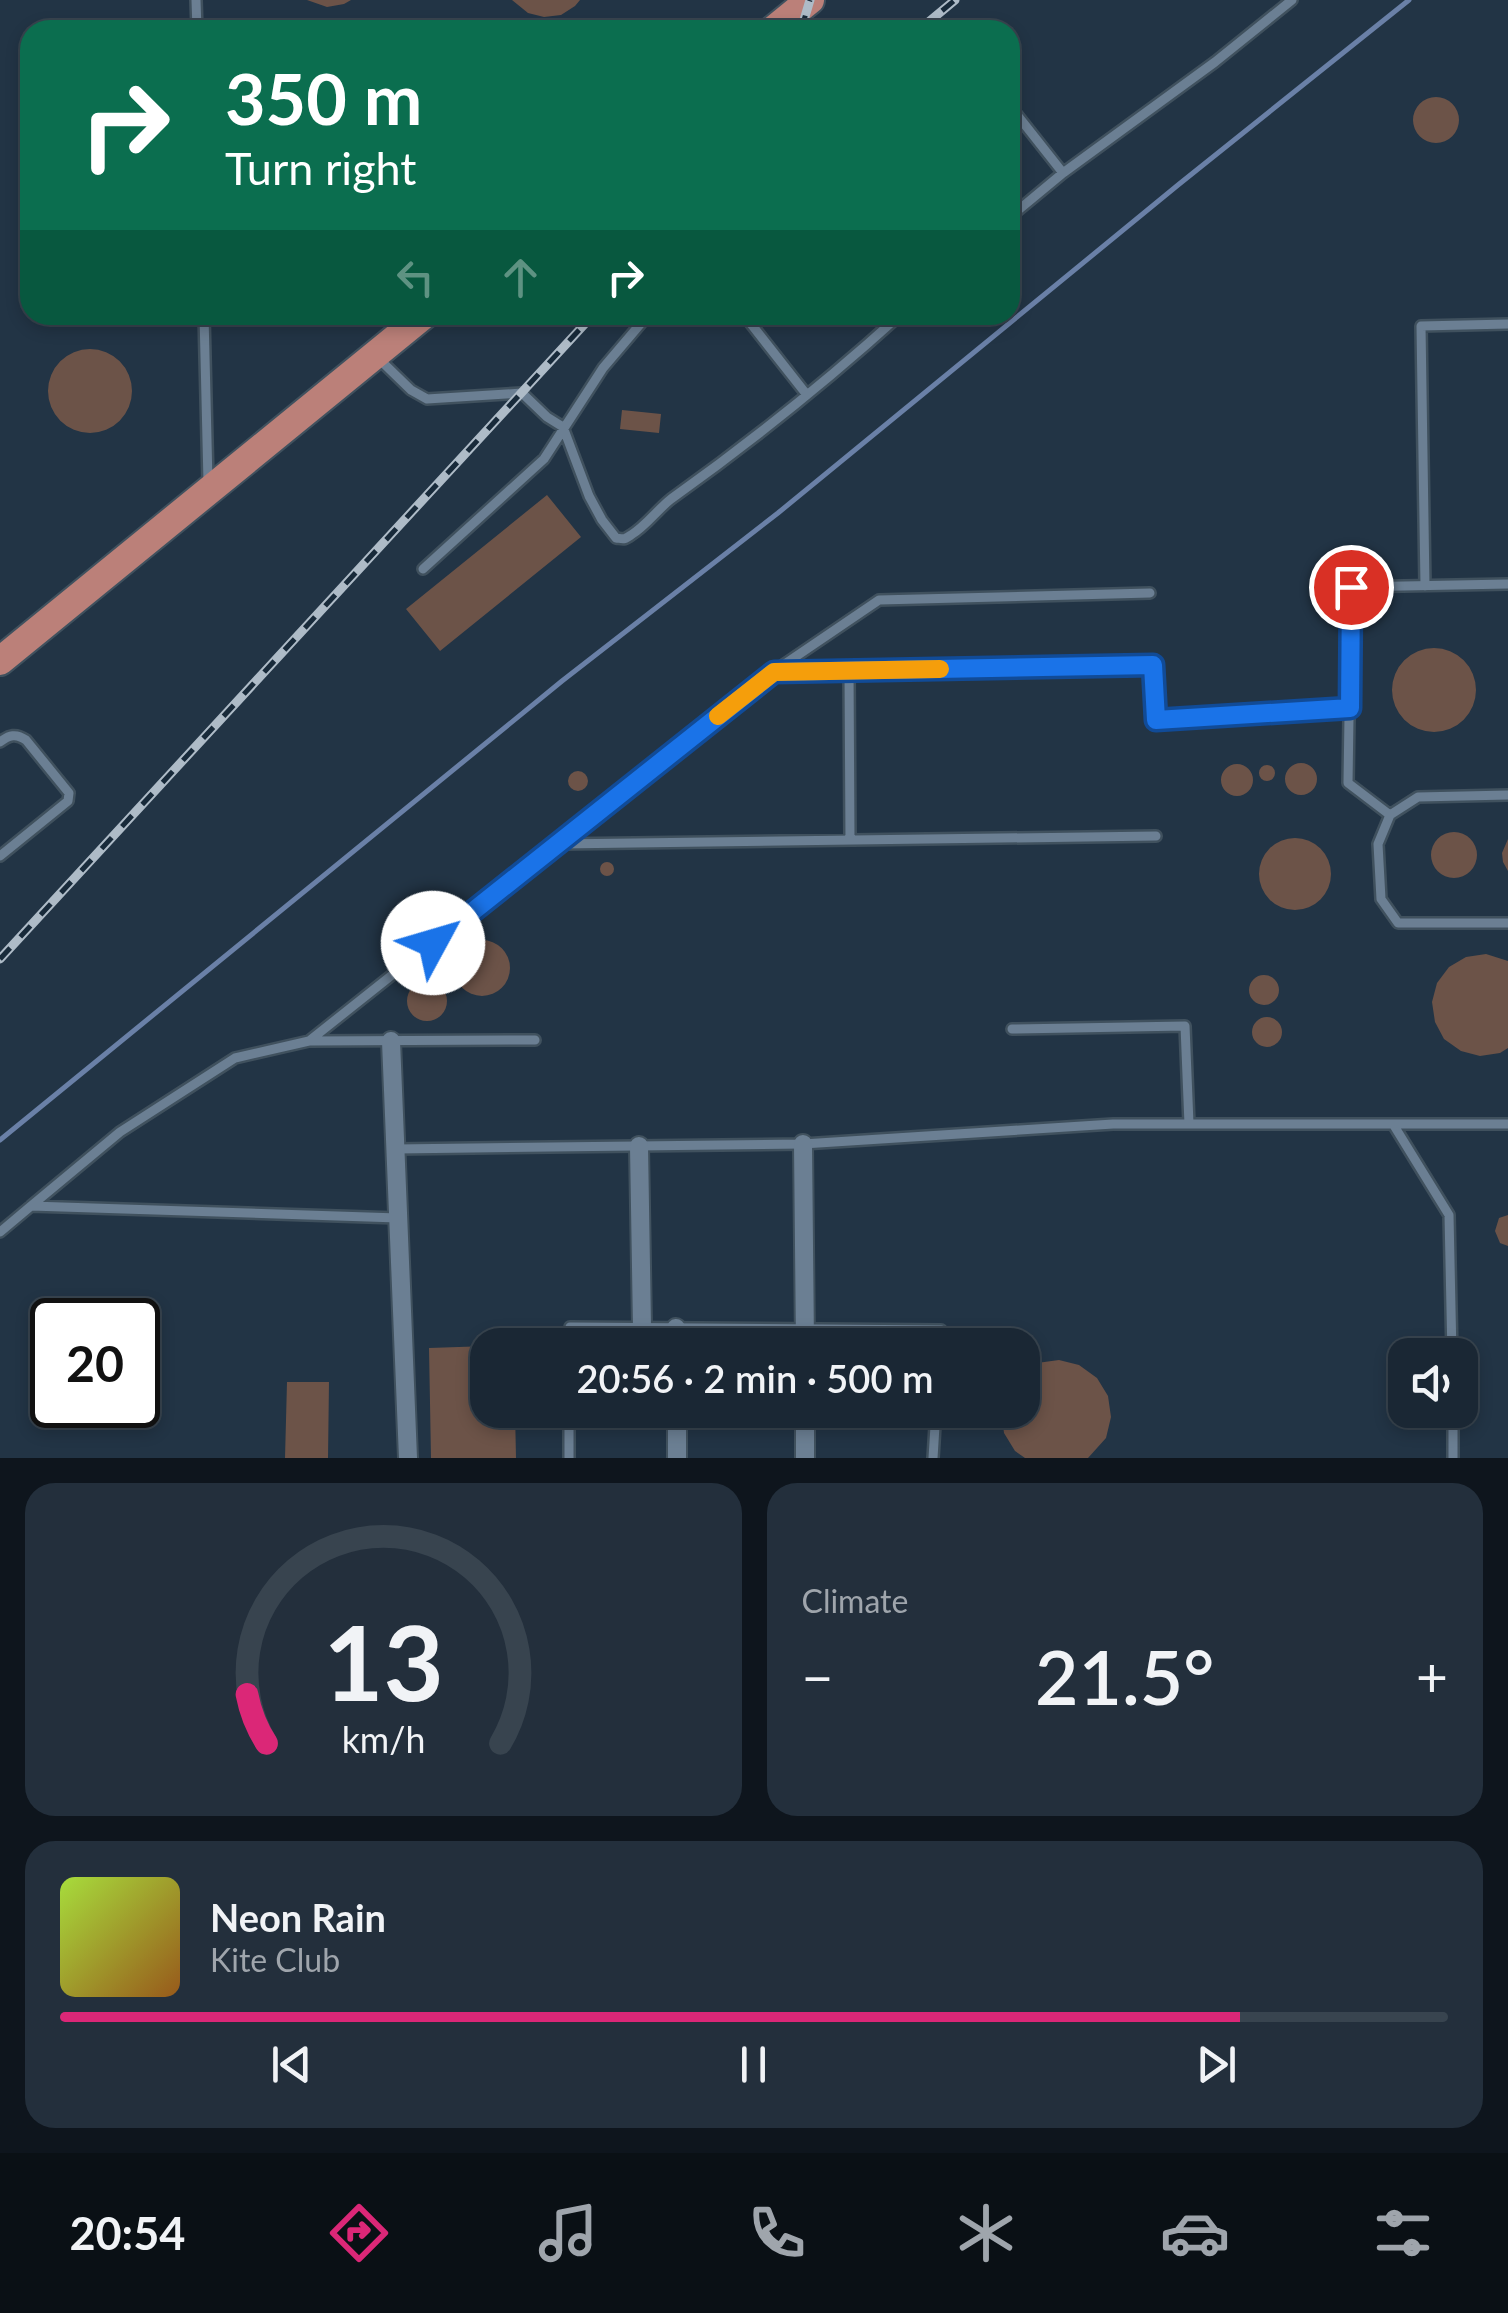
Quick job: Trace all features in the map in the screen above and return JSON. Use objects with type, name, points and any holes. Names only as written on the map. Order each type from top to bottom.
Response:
[{"type":"main road","points":[[785,20],[810,0]]},
{"type":"main road","points":[[0,660],[412,325]]},
{"type":"street","points":[[391,1041],[408,1458]]},
{"type":"street","points":[[803,1144],[804,1328]]},
{"type":"street","points":[[638,1146],[642,1328]]},
{"type":"street","points":[[677,1428],[678,1458]]},
{"type":"street","points":[[805,1428],[805,1458]]},
{"type":"lane","points":[[1020,209],[1292,0]]},
{"type":"lane","points":[[1020,119],[1063,173]]},
{"type":"lane","points":[[1425,586],[1421,326],[1508,324]]},
{"type":"lane","points":[[204,325],[208,491]]},
{"type":"lane","points":[[423,569],[544,459],[603,368],[640,325]]},
{"type":"lane","points":[[752,325],[807,395]]},
{"type":"lane","points":[[375,355],[410,390],[427,399],[522,393],[563,427],[589,496],[616,538],[623,539],[807,395],[888,325]]},
{"type":"lane","points":[[1390,814],[1348,783],[1351,587],[1508,584]]},
{"type":"lane","points":[[309,1042],[774,672],[879,600],[1150,593]]},
{"type":"lane","points":[[774,672],[1153,665],[1156,720],[1350,708]]},
{"type":"lane","points":[[849,670],[850,840]]},
{"type":"lane","points":[[0,742],[19,735],[26,740],[70,793],[68,801],[0,856]]},
{"type":"lane","points":[[1508,795],[1418,797],[1390,814],[1378,844],[1381,899],[1398,924],[1508,923]]},
{"type":"lane","points":[[557,844],[1156,836]]},
{"type":"lane","points":[[1012,1029],[1186,1026],[1190,1124]]},
{"type":"lane","points":[[0,1232],[120,1132],[236,1058],[309,1042],[535,1040]]},
{"type":"lane","points":[[396,1149],[803,1144],[1113,1124],[1508,1124]]},
{"type":"lane","points":[[1393,1124],[1449,1215],[1452,1338]]},
{"type":"lane","points":[[31,1206],[398,1218]]},
{"type":"lane","points":[[570,1328],[642,1328]]},
{"type":"lane","points":[[568,1458],[569,1428]]},
{"type":"lane","points":[[933,1458],[935,1428]]},
{"type":"lane","points":[[1452,1428],[1453,1458]]},
{"type":"building","points":[[307,0],[351,0],[327,7]]},
{"type":"building","points":[[512,0],[580,0],[561,15],[544,17],[528,13]]},
{"type":"building","points":[[1436,97],[1453,103],[1459,120],[1453,137],[1436,143],[1419,137],[1413,120],[1419,103]]},
{"type":"building","points":[[90,349],[106,352],[120,361],[129,375],[129,407],[120,421],[106,430],[90,433],[74,430],[60,421],[51,407],[48,391],[51,375],[60,361],[74,352]]},
{"type":"building","points":[[622,410],[661,414],[659,433],[620,429]]},
{"type":"building","points":[[547,495],[581,537],[440,651],[406,609]]},
{"type":"building","points":[[1426,648],[1442,648],[1458,655],[1469,666],[1476,690],[1473,706],[1464,720],[1442,732],[1426,732],[1410,725],[1399,714],[1392,698],[1392,682],[1399,666],[1410,655]]},
{"type":"building","points":[[1301,763],[1312,768],[1317,779],[1312,790],[1301,795],[1290,790],[1285,779],[1290,768]]},
{"type":"building","points":[[1237,764],[1248,769],[1253,780],[1248,791],[1237,796],[1226,791],[1221,780],[1226,769]]},
{"type":"building","points":[[1267,765],[1275,773],[1267,781],[1259,773]]},
{"type":"building","points":[[578,771],[588,781],[578,791],[568,781]]},
{"type":"building","points":[[1454,832],[1470,839],[1477,855],[1470,871],[1454,878],[1438,871],[1431,855],[1438,839]]},
{"type":"building","points":[[1295,838],[1320,849],[1331,874],[1320,899],[1295,910],[1270,899],[1259,874],[1270,849]]},
{"type":"building","points":[[1508,839],[1508,871],[1502,853]]},
{"type":"building","points":[[607,862],[614,869],[607,876],[600,869]]},
{"type":"building","points":[[482,940],[502,948],[510,968],[502,988],[482,996],[462,988],[454,968],[462,948]]},
{"type":"building","points":[[1486,954],[1508,961],[1508,1048],[1480,1056],[1461,1051],[1444,1039],[1435,1022],[1432,1002],[1437,983],[1449,967],[1466,957]]},
{"type":"building","points":[[1264,975],[1278,984],[1279,990],[1270,1004],[1264,1005],[1250,996],[1249,990],[1258,976]]},
{"type":"building","points":[[427,981],[441,987],[447,1001],[441,1015],[427,1021],[413,1015],[407,1001],[413,987]]},
{"type":"building","points":[[1267,1017],[1278,1021],[1282,1032],[1278,1043],[1267,1047],[1256,1043],[1252,1032],[1256,1021]]},
{"type":"building","points":[[1508,1215],[1508,1246],[1500,1243],[1495,1231],[1499,1218]]},
{"type":"building","points":[[470,1347],[470,1428],[515,1428],[516,1458],[431,1458],[429,1348]]},
{"type":"building","points":[[1059,1360],[1079,1365],[1097,1378],[1108,1396],[1111,1417],[1106,1438],[1088,1458],[1025,1458],[1015,1451],[1004,1433],[1003,1428],[1040,1428],[1040,1363]]},
{"type":"building","points":[[287,1382],[329,1382],[328,1458],[285,1458]]},
{"type":"waterway","points":[[1020,315],[1409,0]]},
{"type":"waterway","points":[[0,1140],[562,681],[778,513],[1007,325]]},
{"type":"railway","points":[[804,20],[810,0]]},
{"type":"railway","points":[[931,20],[955,0]]},
{"type":"railway","points":[[0,959],[584,325]]},
{"type":"slow traffic","points":[[718,716],[774,672],[940,669]]},
{"type":"route","points":[[433,943],[774,672],[1153,665],[1156,720],[1350,708],[1351,587]]}]
